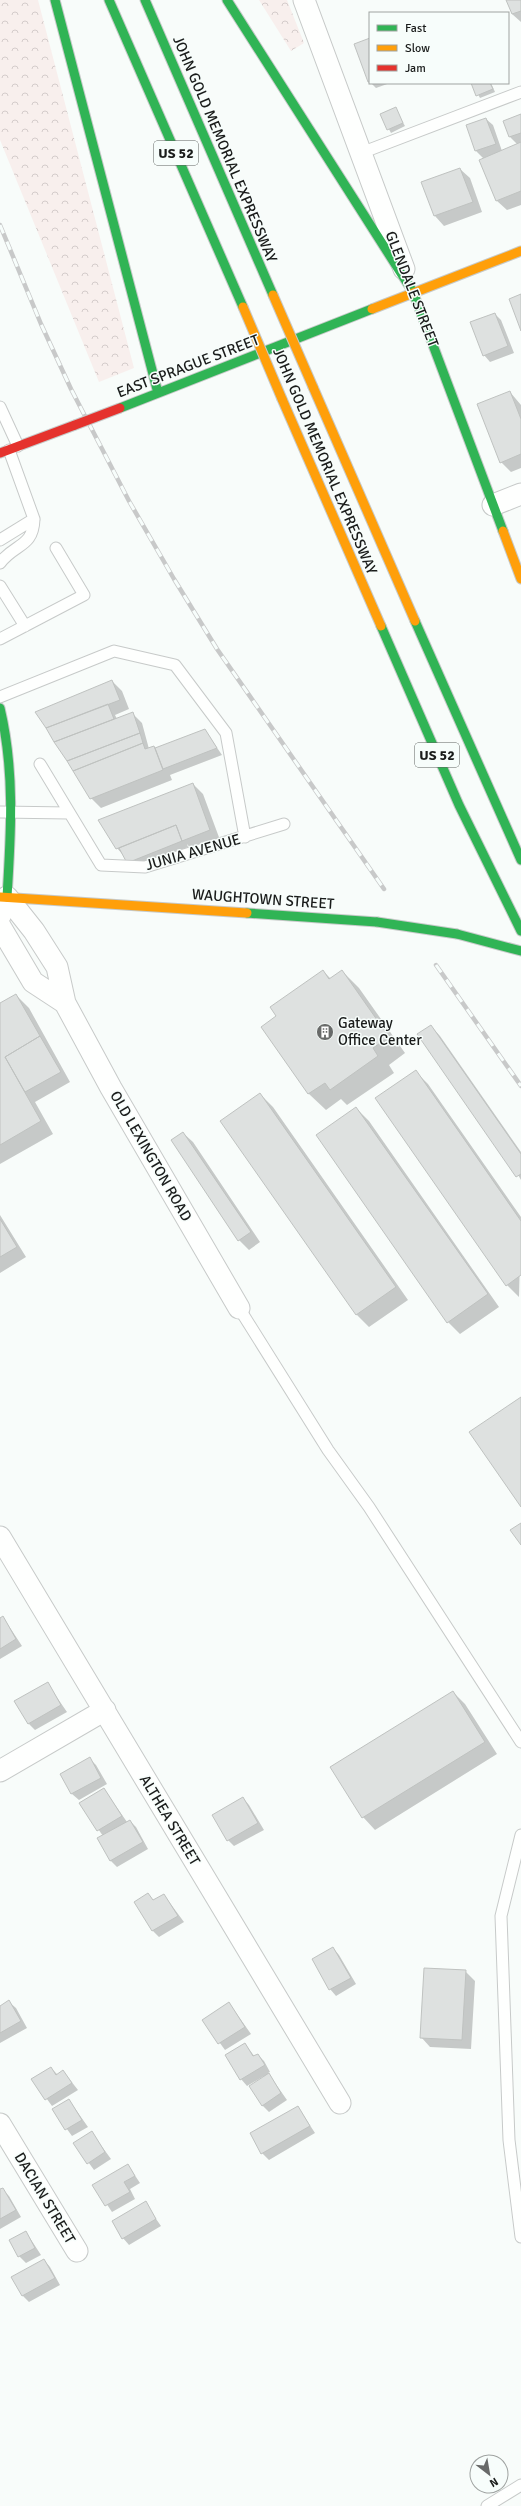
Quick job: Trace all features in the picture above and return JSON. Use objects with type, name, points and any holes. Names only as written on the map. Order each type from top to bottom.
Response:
[{"type":"main road","points":[[55,0],[158,393]]},
{"type":"main road","name":"JOHN GOLD MEMORIAL EXPRESSWAY","points":[[109,0],[459,805],[521,931]]},
{"type":"main road","name":"JOHN GOLD MEMORIAL EXPRESSWAY","points":[[145,0],[395,575],[521,860]]},
{"type":"main road","points":[[227,0],[413,292]]},
{"type":"main road","name":"EAST SPRAGUE STREET","points":[[9,450],[521,251]]},
{"type":"main road","name":"GLENDALE STREET","points":[[413,292],[493,505],[518,564],[521,579]]},
{"type":"main road","points":[[0,708],[10,759],[5,813],[2,903]]},
{"type":"main road","name":"WAUGHTOWN STREET","points":[[2,903],[377,922],[457,934],[521,951]]},
{"type":"street","name":"GLENDALE STREET","points":[[307,1],[361,153],[413,292]]},
{"type":"street","points":[[493,505],[521,494]]},
{"type":"street","name":"OLD LEXINGTON ROAD","points":[[2,903],[34,931],[57,967],[65,1003],[111,1088],[239,1308]]},
{"type":"street","name":"OLD LEXINGTON ROAD","points":[[0,926],[34,982],[65,1003]]},
{"type":"street","name":"ALTHEA STREET","points":[[0,1537],[340,2103]]},
{"type":"street","points":[[0,1771],[105,1710]]},
{"type":"street","name":"DACIAN STREET","points":[[0,2124],[77,2251]]},
{"type":"lane","points":[[361,153],[521,92]]},
{"type":"lane","points":[[0,407],[9,450],[34,519],[34,531],[30,539],[12,549],[0,563]]},
{"type":"lane","points":[[0,540],[34,519]]},
{"type":"lane","points":[[0,639],[84,595],[56,548]]},
{"type":"lane","points":[[0,586],[25,626]]},
{"type":"lane","points":[[0,698],[114,651],[175,665],[226,733],[245,837]]},
{"type":"lane","points":[[40,764],[69,813]]},
{"type":"lane","points":[[5,813],[69,813]]},
{"type":"lane","name":"JUNIA AVENUE","points":[[69,813],[101,865],[145,867],[284,824]]},
{"type":"lane","points":[[239,1308],[328,1450],[369,1506],[521,1742]]},
{"type":"lane","points":[[521,1835],[501,1916],[509,2140],[521,2237]]},
{"type":"lane","points":[[487,2506],[521,2486]]},
{"type":"green space","points":[[0,0],[38,0],[134,368],[99,382],[0,140]]},
{"type":"green space","points":[[259,0],[287,0],[304,43],[291,51]]},
{"type":"building","points":[[506,0],[521,0],[521,11],[512,14]]},
{"type":"building","points":[[369,38],[369,82],[368,82],[354,44]]},
{"type":"building","points":[[471,84],[490,84],[493,89],[476,96]]},
{"type":"building","points":[[396,107],[403,123],[387,130],[380,114]]},
{"type":"building","points":[[521,114],[521,133],[509,137],[503,121]]},
{"type":"building","points":[[486,118],[496,144],[475,151],[466,125]]},
{"type":"building","points":[[521,142],[521,191],[496,201],[479,160]]},
{"type":"building","points":[[460,168],[473,202],[434,216],[421,182]]},
{"type":"building","points":[[521,294],[521,331],[509,299]]},
{"type":"building","points":[[495,313],[508,346],[483,356],[470,322]]},
{"type":"building","points":[[510,391],[521,419],[521,454],[500,463],[477,404]]},
{"type":"building","points":[[112,680],[120,700],[46,728],[35,712]]},
{"type":"building","points":[[108,704],[114,719],[54,742],[46,728]]},
{"type":"building","points":[[133,712],[140,733],[67,761],[54,742]]},
{"type":"building","points":[[205,729],[217,748],[163,769],[155,748]]},
{"type":"building","points":[[140,733],[143,743],[73,771],[67,761]]},
{"type":"building","points":[[143,743],[145,749],[154,746],[163,770],[90,799],[73,771]]},
{"type":"building","points":[[193,783],[210,830],[182,841],[176,825],[116,849],[98,820]]},
{"type":"building","points":[[176,825],[182,841],[127,863],[119,848]]},
{"type":"building","name":"Gateway Office Center","points":[[323,970],[329,979],[342,970],[389,1037],[373,1048],[378,1056],[330,1090],[325,1083],[308,1094],[261,1027],[276,1016],[270,1007]]},
{"type":"building","points":[[16,994],[40,1036],[5,1057],[41,1121],[0,1145],[0,1003]]},
{"type":"building","points":[[431,1025],[521,1154],[521,1174],[516,1177],[417,1034]]},
{"type":"building","points":[[40,1036],[61,1072],[25,1092],[5,1057]]},
{"type":"building","points":[[416,1070],[521,1221],[521,1275],[506,1286],[375,1098]]},
{"type":"building","points":[[260,1093],[396,1287],[356,1315],[220,1121]]},
{"type":"building","points":[[356,1107],[488,1294],[447,1323],[316,1135]]},
{"type":"building","points":[[183,1132],[251,1232],[238,1241],[171,1140]]},
{"type":"building","points":[[0,1219],[17,1247],[0,1257]]},
{"type":"building","points":[[521,1397],[521,1507],[469,1432]]},
{"type":"building","points":[[521,1523],[521,1545],[510,1530]]},
{"type":"building","points":[[3,1616],[16,1639],[0,1649],[0,1618]]},
{"type":"building","points":[[48,1682],[61,1705],[28,1724],[14,1701]]},
{"type":"building","points":[[453,1691],[485,1742],[362,1818],[330,1767]]},
{"type":"building","points":[[90,1757],[101,1778],[71,1794],[60,1774]]},
{"type":"building","points":[[104,1788],[122,1816],[97,1831],[79,1803]]},
{"type":"building","points":[[243,1797],[258,1823],[227,1841],[212,1815]]},
{"type":"building","points":[[130,1820],[143,1842],[110,1861],[97,1838]]},
{"type":"building","points":[[148,1893],[153,1900],[164,1894],[178,1916],[152,1931],[134,1902]]},
{"type":"building","points":[[333,1947],[351,1978],[329,1990],[312,1959]]},
{"type":"building","points":[[424,1968],[466,1970],[462,2040],[420,2038]]},
{"type":"building","points":[[9,2000],[21,2021],[0,2033],[0,2006]]},
{"type":"building","points":[[229,2002],[245,2027],[218,2044],[202,2020]]},
{"type":"building","points":[[245,2043],[253,2056],[258,2054],[265,2065],[240,2080],[225,2055]]},
{"type":"building","points":[[51,2067],[56,2075],[63,2070],[72,2083],[45,2100],[31,2079]]},
{"type":"building","points":[[269,2073],[281,2093],[262,2106],[249,2086]]},
{"type":"building","points":[[69,2099],[82,2120],[65,2130],[52,2109]]},
{"type":"building","points":[[298,2106],[310,2126],[261,2154],[250,2133]]},
{"type":"building","points":[[92,2131],[105,2152],[87,2164],[73,2143]]},
{"type":"building","points":[[128,2164],[135,2176],[124,2182],[130,2192],[105,2206],[92,2185]]},
{"type":"building","points":[[3,2188],[16,2210],[0,2219],[0,2189]]},
{"type":"building","points":[[146,2201],[156,2219],[122,2239],[112,2221]]},
{"type":"building","points":[[26,2231],[35,2248],[18,2257],[9,2240]]},
{"type":"building","points":[[44,2259],[55,2278],[22,2296],[11,2277]]},
{"type":"railway","points":[[0,225],[41,324],[71,389],[129,501],[174,579],[217,649],[384,889]]},
{"type":"railway","points":[[436,965],[521,1086]]},
{"type":"traffic: fast","points":[[55,0],[158,393]]},
{"type":"traffic: fast","points":[[109,0],[243,307]]},
{"type":"traffic: fast","points":[[145,0],[273,295]]},
{"type":"traffic: fast","points":[[227,0],[413,292]]},
{"type":"traffic: fast","points":[[413,292],[503,531]]},
{"type":"traffic: fast","points":[[120,408],[372,309]]},
{"type":"traffic: fast","points":[[415,621],[521,860]]},
{"type":"traffic: fast","points":[[381,626],[459,805],[521,931]]},
{"type":"traffic: fast","points":[[0,708],[8,755],[11,802],[7,897]]},
{"type":"traffic: fast","points":[[247,913],[377,922]]},
{"type":"traffic: fast","points":[[377,922],[457,934]]},
{"type":"traffic: fast","points":[[457,934],[521,951]]},
{"type":"traffic: slow","points":[[372,309],[521,251]]},
{"type":"traffic: slow","points":[[273,295],[313,387]]},
{"type":"traffic: slow","points":[[243,307],[282,399]]},
{"type":"traffic: slow","points":[[313,387],[415,621]]},
{"type":"traffic: slow","points":[[282,399],[381,626]]},
{"type":"traffic: slow","points":[[503,531],[521,579]]},
{"type":"traffic: slow","points":[[0,897],[247,913]]},
{"type":"traffic: jam","points":[[75,425],[120,408]]},
{"type":"traffic: jam","points":[[0,453],[75,425]]},
{"type":"place","name":"Gateway Office Center","points":[[325,1032]]}]
